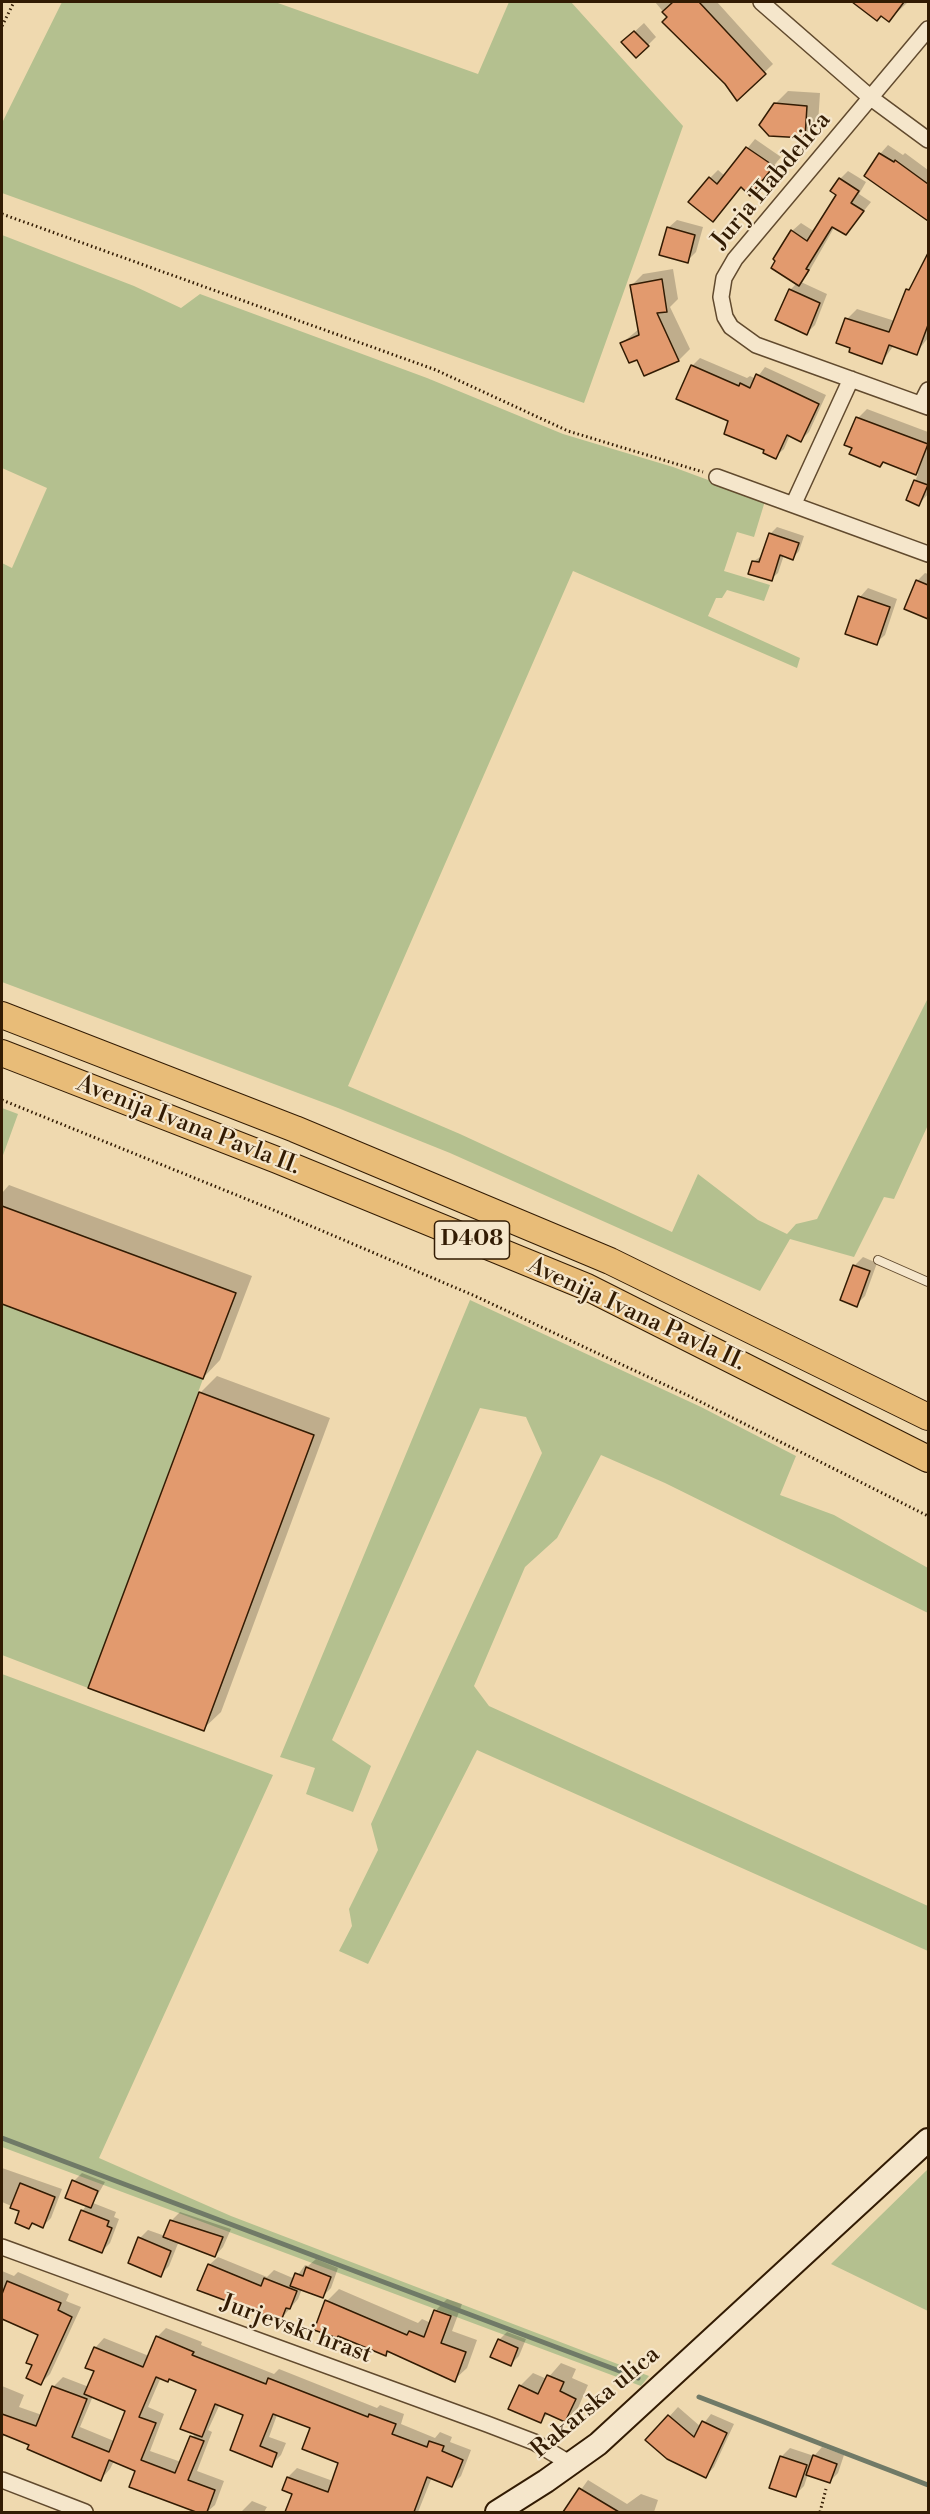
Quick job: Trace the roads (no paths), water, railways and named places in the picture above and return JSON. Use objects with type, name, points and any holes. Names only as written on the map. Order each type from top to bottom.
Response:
[{"type":"main road","name":"Avenija Ivana Pavla II.","points":[[2,1015],[295,1129],[610,1261],[928,1417]]},
{"type":"main road","name":"Avenija Ivana Pavla II.","points":[[2,1053],[277,1160],[587,1287],[928,1459]]},
{"type":"main road","name":"Rakarska ulica","points":[[497,2512],[571,2464],[627,2418],[698,2350],[925,2143]]},
{"type":"street","points":[[761,2],[871,98],[928,140]]},
{"type":"street","name":"Jurja Habdelića","points":[[925,405],[772,352],[745,339],[736,333],[725,317],[721,286],[735,259],[928,29]]},
{"type":"street","points":[[794,503],[851,379]]},
{"type":"street","points":[[925,405],[928,390]]},
{"type":"street","points":[[717,477],[794,503],[928,554]]},
{"type":"street","name":"Jurjevski hrast","points":[[2,2247],[515,2434],[534,2442],[571,2464]]},
{"type":"street","points":[[2,2480],[85,2512]]},
{"type":"lane","points":[[878,1260],[928,1282]]},
{"type":"waterway","points":[[2,2138],[638,2378]]},
{"type":"waterway","points":[[699,2397],[928,2485]]}]
